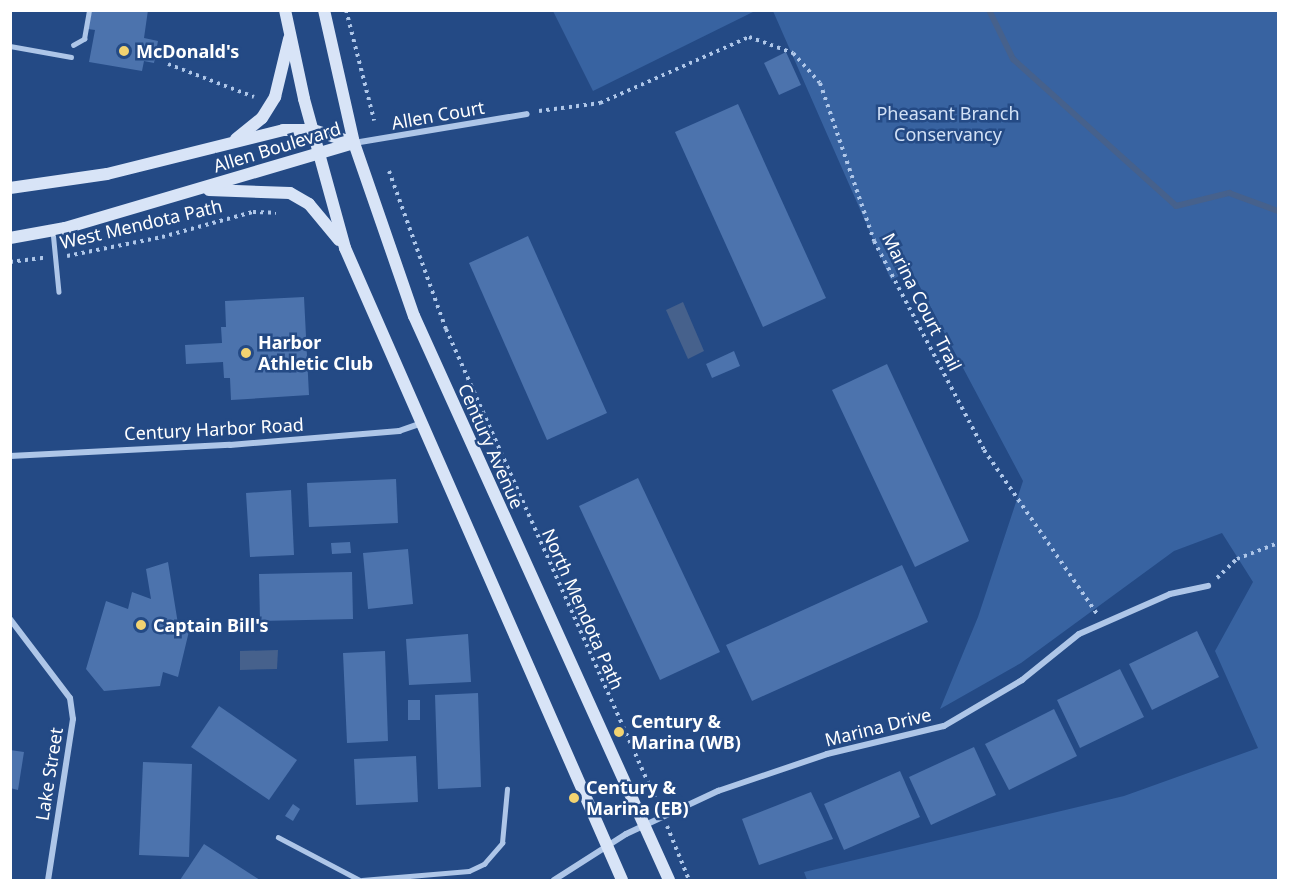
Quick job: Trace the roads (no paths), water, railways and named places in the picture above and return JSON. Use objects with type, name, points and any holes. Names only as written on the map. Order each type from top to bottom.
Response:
[{"type":"main road","points":[[285,10],[313,130],[345,248],[419,424],[622,880]]},
{"type":"main road","name":"Century Avenue","points":[[324,10],[354,143],[414,316],[669,880]]},
{"type":"main road","points":[[230,144],[261,118],[275,97],[290,35]]},
{"type":"main road","name":"Allen Boulevard","points":[[10,188],[107,174],[283,130],[313,130],[354,143]]},
{"type":"main road","name":"Allen Boulevard","points":[[10,238],[53,231],[320,156],[354,143]]},
{"type":"main road","points":[[196,190],[290,193],[309,204],[345,248]]},
{"type":"street","name":"Allen Court","points":[[354,143],[527,114]]},
{"type":"street","name":"Century Harbor Road","points":[[10,456],[230,445],[399,431],[419,424]]},
{"type":"street","name":"Marina Drive","points":[[554,880],[606,845],[718,791],[827,754],[944,726],[1022,680],[1079,634],[1170,594],[1208,586]]},
{"type":"street","name":"Lake Street","points":[[10,619],[70,698],[73,719],[48,880]]},
{"type":"lane","points":[[73,45],[84,39],[89,10]]},
{"type":"lane","points":[[10,53],[11,46],[71,57]]},
{"type":"lane","points":[[53,231],[58,292]]},
{"type":"lane","points":[[278,837],[361,880],[469,871],[484,864],[502,843],[507,789]]},
{"type":"waterway","points":[[989,10],[1013,59],[1176,206],[1229,193],[1278,211]]},
{"type":"place","name":"McDonald's","points":[[124,51]]},
{"type":"place","name":"Harbor Athletic Club","points":[[246,353]]},
{"type":"place","name":"Captain Bill's","points":[[141,625]]},
{"type":"place","name":"Century & Marina (WB)","points":[[619,732]]},
{"type":"place","name":"Century & Marina (EB)","points":[[574,798]]},
{"type":"park label","name":"Pheasant Branch Conservancy","points":[[948,124]]}]
